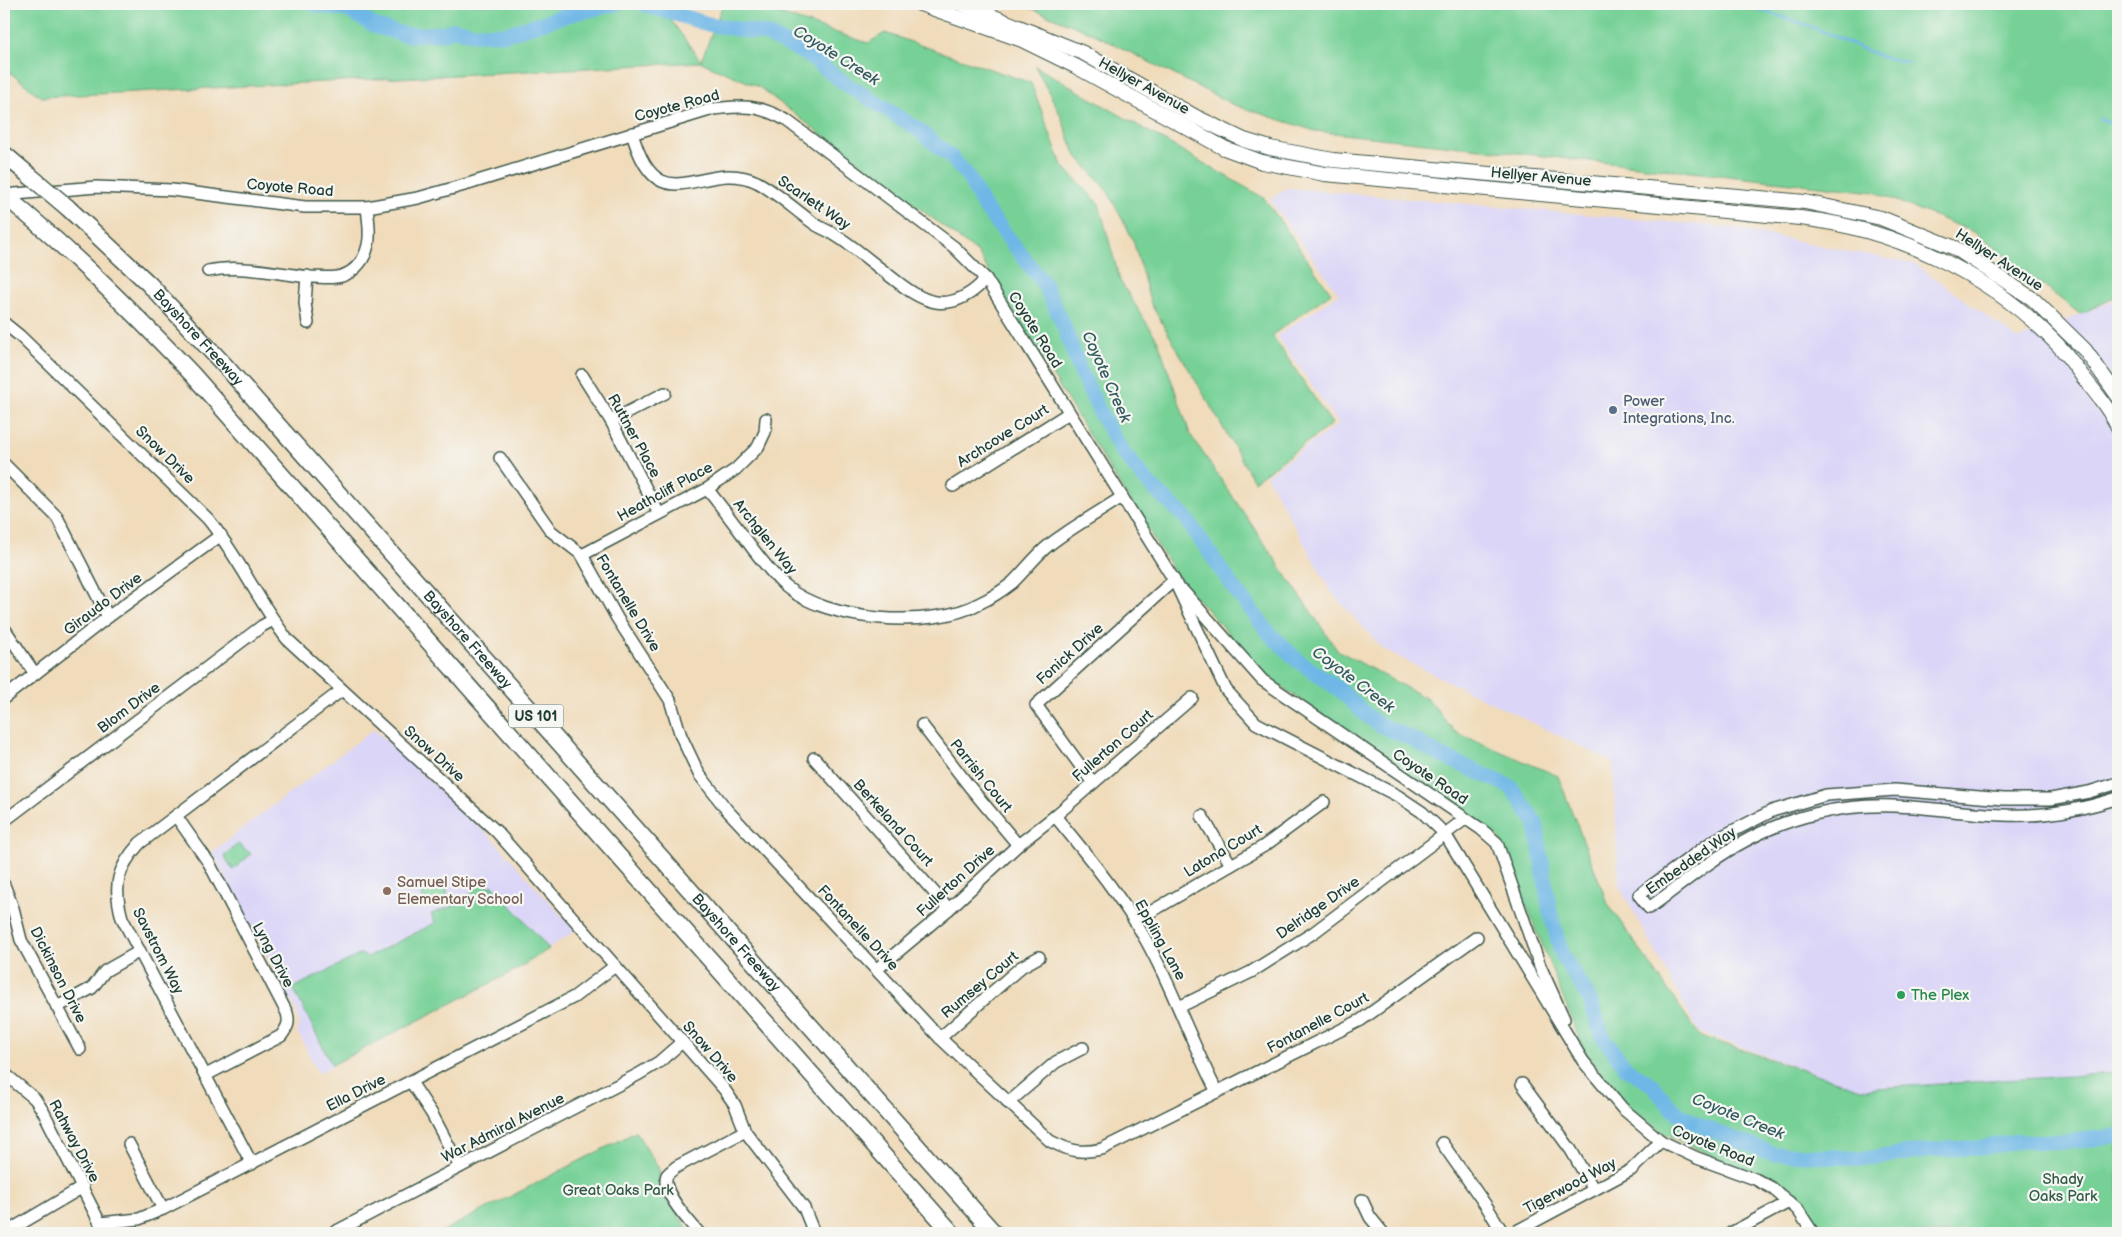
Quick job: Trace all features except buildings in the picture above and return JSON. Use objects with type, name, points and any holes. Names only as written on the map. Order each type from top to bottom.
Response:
[{"type":"highway","name":"Bayshore Freeway","points":[[4,154],[67,207],[149,284],[228,369],[994,1233]]},
{"type":"highway","name":"Bayshore Freeway","points":[[4,195],[107,287],[192,374],[952,1233]]},
{"type":"main road","name":"Hellyer Avenue","points":[[920,4],[1022,40],[1075,66],[1224,148],[1262,162],[1293,169],[1538,194],[1807,218],[1877,233],[1948,262],[1996,292],[2058,345],[2110,410],[2118,427]]},
{"type":"main road","name":"Hellyer Avenue","points":[[962,4],[1083,53],[1196,117],[1244,140],[1270,148],[1333,160],[1805,202],[1882,218],[1955,248],[2033,299],[2085,350],[2118,396]]},
{"type":"main road","points":[[1189,130],[1196,117]]},
{"type":"main road","points":[[1538,178],[1538,194]]},
{"type":"main road","points":[[1877,233],[1882,218]]},
{"type":"street","name":"Coyote Road","points":[[4,195],[106,187],[172,190],[305,207],[367,207],[418,198],[468,184],[713,108],[747,105],[767,110],[786,120],[954,247],[986,279],[1174,580],[1226,690],[1256,723],[1398,796],[1422,812],[1445,834],[1583,1061],[1622,1108],[1661,1141],[1697,1158],[1755,1179],[1772,1188],[1798,1210],[1813,1233]]},
{"type":"street","name":"Scarlett Way","points":[[632,133],[644,165],[659,179],[669,183],[684,185],[726,175],[739,176],[751,180],[761,185],[814,224],[835,235],[915,294],[936,302],[956,300],[972,293],[986,279]]},
{"type":"street","points":[[208,271],[225,267],[333,278],[343,276],[355,268],[364,258],[369,243],[367,207]]},
{"type":"street","points":[[307,276],[305,303],[308,322]]},
{"type":"street","name":"Snow Drive","points":[[4,325],[195,505],[221,535],[273,620],[287,639],[497,832],[724,1089],[735,1105],[745,1131],[804,1208],[814,1233]]},
{"type":"street","name":"Ruttner Place","points":[[582,374],[611,422],[659,514]]},
{"type":"street","points":[[611,422],[665,393]]},
{"type":"street","name":"Archcove Court","points":[[953,486],[1069,412]]},
{"type":"street","name":"Heathcliff Place","points":[[582,556],[707,489],[736,469],[758,447],[765,432],[766,419]]},
{"type":"street","points":[[500,458],[551,531],[582,556]]},
{"type":"street","points":[[4,464],[57,517],[108,617]]},
{"type":"street","name":"Archglen Way","points":[[707,489],[772,573],[786,587],[806,600],[829,609],[855,614],[921,620],[952,615],[979,604],[1012,583],[1051,544],[1122,497]]},
{"type":"street","name":"Giraudo Drive","points":[[4,698],[108,617],[221,535]]},
{"type":"street","name":"Fontanelle Drive","points":[[582,556],[617,618],[670,700],[681,736],[699,774],[727,810],[940,1038],[1050,1141],[1065,1149],[1084,1153],[1102,1149],[1217,1092]]},
{"type":"street","name":"Coyote Road","points":[[1174,580],[1262,680],[1497,843],[1540,966],[1583,1061]]},
{"type":"street","name":"Fonick Drive","points":[[1093,783],[1036,705],[1174,580]]},
{"type":"street","name":"Blom Drive","points":[[4,821],[262,626],[273,620]]},
{"type":"street","points":[[4,628],[35,674]]},
{"type":"street","name":"Savstrom Way","points":[[252,1164],[122,918],[116,899],[118,878],[127,858],[140,843],[342,690]]},
{"type":"street","name":"Fullerton Court","points":[[1054,816],[1192,698]]},
{"type":"street","name":"Parrish Court","points":[[922,724],[969,786],[1018,845]]},
{"type":"street","name":"Berkeland Court","points":[[814,758],[949,909]]},
{"type":"street","name":"Embedded Way","points":[[2118,783],[2089,792],[2051,799],[2004,799],[1895,790],[1826,795],[1772,811],[1713,841],[1639,895],[1649,908],[1722,854],[1745,841],[1769,829],[1800,818],[1830,811],[1858,807],[1894,806],[2004,815],[2053,814],[2096,805],[2118,798]]},
{"type":"street","name":"Latona Court","points":[[1134,921],[1264,846],[1324,802]]},
{"type":"street","name":"Lyng Drive","points":[[176,816],[209,863],[289,1020],[281,1036],[206,1075]]},
{"type":"street","name":"Fullerton Drive","points":[[877,969],[949,909],[1018,845],[1054,816]]},
{"type":"street","name":"Eppling Lane","points":[[1054,816],[1095,864],[1134,921],[1179,1007],[1217,1092]]},
{"type":"street","points":[[1202,816],[1231,865]]},
{"type":"street","name":"Delridge Drive","points":[[1179,1007],[1251,972],[1313,933],[1465,819]]},
{"type":"street","name":"Dickinson Drive","points":[[4,885],[13,908],[21,940],[80,1049]]},
{"type":"street","name":"Fontanelle Court","points":[[1217,1092],[1361,1020],[1477,937]]},
{"type":"street","points":[[57,1007],[92,988],[105,971],[140,951]]},
{"type":"street","name":"Rumsey Court","points":[[940,1038],[1021,968],[1040,957]]},
{"type":"street","name":"Ella Drive","points":[[102,1228],[139,1219],[163,1210],[574,997],[615,966]]},
{"type":"street","name":"War Admiral Avenue","points":[[333,1233],[639,1074],[659,1062],[682,1042]]},
{"type":"street","points":[[1008,1103],[1056,1062],[1082,1048]]},
{"type":"street","name":"Rahway Drive","points":[[4,1073],[35,1099],[39,1105],[102,1228]]},
{"type":"street","points":[[411,1082],[432,1114],[460,1167]]},
{"type":"street","points":[[1522,1084],[1571,1150],[1594,1190]]},
{"type":"street","points":[[699,1233],[669,1194],[666,1185],[667,1174],[676,1167],[745,1131]]},
{"type":"street","name":"Tigerwood Way","points":[[1513,1233],[1631,1170],[1661,1141]]},
{"type":"street","points":[[1442,1143],[1503,1233]]},
{"type":"street","points":[[129,1144],[163,1210]]},
{"type":"street","points":[[5,1233],[82,1187]]},
{"type":"street","points":[[1362,1200],[1370,1217],[1383,1233]]},
{"type":"street","points":[[1731,1233],[1789,1202]]},
{"type":"shaded area","points":[[1287,188],[1725,227],[1915,264],[2018,339],[2118,299],[2118,1073],[1861,1090],[1699,1032],[1619,885],[1613,762],[1384,650],[1332,593],[1266,475],[1339,424],[1277,336],[1339,294],[1270,200]]},
{"type":"shaded area","name":"Samuel Stipe Elementary School","points":[[374,729],[496,842],[575,931],[514,971],[318,1073],[300,1036],[297,1035],[299,1024],[297,1012],[212,852]]},
{"type":"green space","name":"Shady Oaks Park","points":[[4,4],[659,4],[701,61],[723,4],[749,4],[868,43],[885,33],[1031,83],[1062,165],[1099,204],[1120,281],[1158,341],[1190,434],[1337,650],[1429,700],[1455,732],[1558,776],[1608,904],[1700,1036],[1861,1089],[2118,1073],[2118,1233],[1821,1233],[1791,1193],[1659,1131],[1624,1103],[1585,1053],[1500,839],[1267,677],[1177,576],[977,252],[759,87],[701,62],[41,97],[4,68]]},
{"type":"green space","points":[[1020,4],[2118,4],[2118,296],[2080,314],[1974,232],[1874,192],[1315,131],[1234,105],[1092,33]]},
{"type":"green space","points":[[1035,66],[1264,198],[1331,293],[1272,335],[1332,424],[1254,481],[1151,304],[1133,240],[1108,192],[1075,154],[1060,114]]},
{"type":"green space","points":[[238,844],[251,854],[233,870],[224,856]]},
{"type":"green space","points":[[483,881],[490,887],[493,885],[549,949],[514,971],[332,1065],[293,988],[361,954],[368,957],[435,923],[431,914],[461,903]]},
{"type":"green space","points":[[439,884],[447,889],[448,900],[429,908],[420,893]]},
{"type":"green space","name":"Great Oaks Park","points":[[636,1132],[659,1169],[661,1189],[691,1233],[439,1233]]},
{"type":"waterway","name":"Coyote Creek","points":[[313,4],[347,10],[377,27],[406,35],[443,33],[456,29],[474,34],[506,34],[567,15],[616,4]]},
{"type":"waterway","name":"Coyote Creek","points":[[643,4],[708,24],[766,34],[806,54],[846,84],[916,128],[951,157],[967,175],[983,205],[1044,284],[1064,326],[1079,368],[1100,413],[1121,450],[1149,484],[1185,517],[1236,591],[1270,634],[1297,660],[1340,690],[1366,715],[1380,725],[1511,787],[1536,823],[1550,912],[1562,955],[1589,998],[1603,1037],[1626,1068],[1654,1086],[1666,1102],[1680,1115],[1706,1128],[1774,1154],[1861,1159],[1944,1149],[1981,1148],[2017,1141],[2064,1142],[2118,1136]]},
{"type":"waterway","points":[[1741,4],[1810,26],[1882,57],[1908,62]]},
{"type":"waterway","points":[[2100,119],[2118,125]]},
{"type":"place","name":"Power Integrations, Inc.","points":[[1613,410]]},
{"type":"place","name":"Samuel Stipe Elementary School","points":[[387,891]]},
{"type":"place","name":"The Plex","points":[[1901,995]]}]
